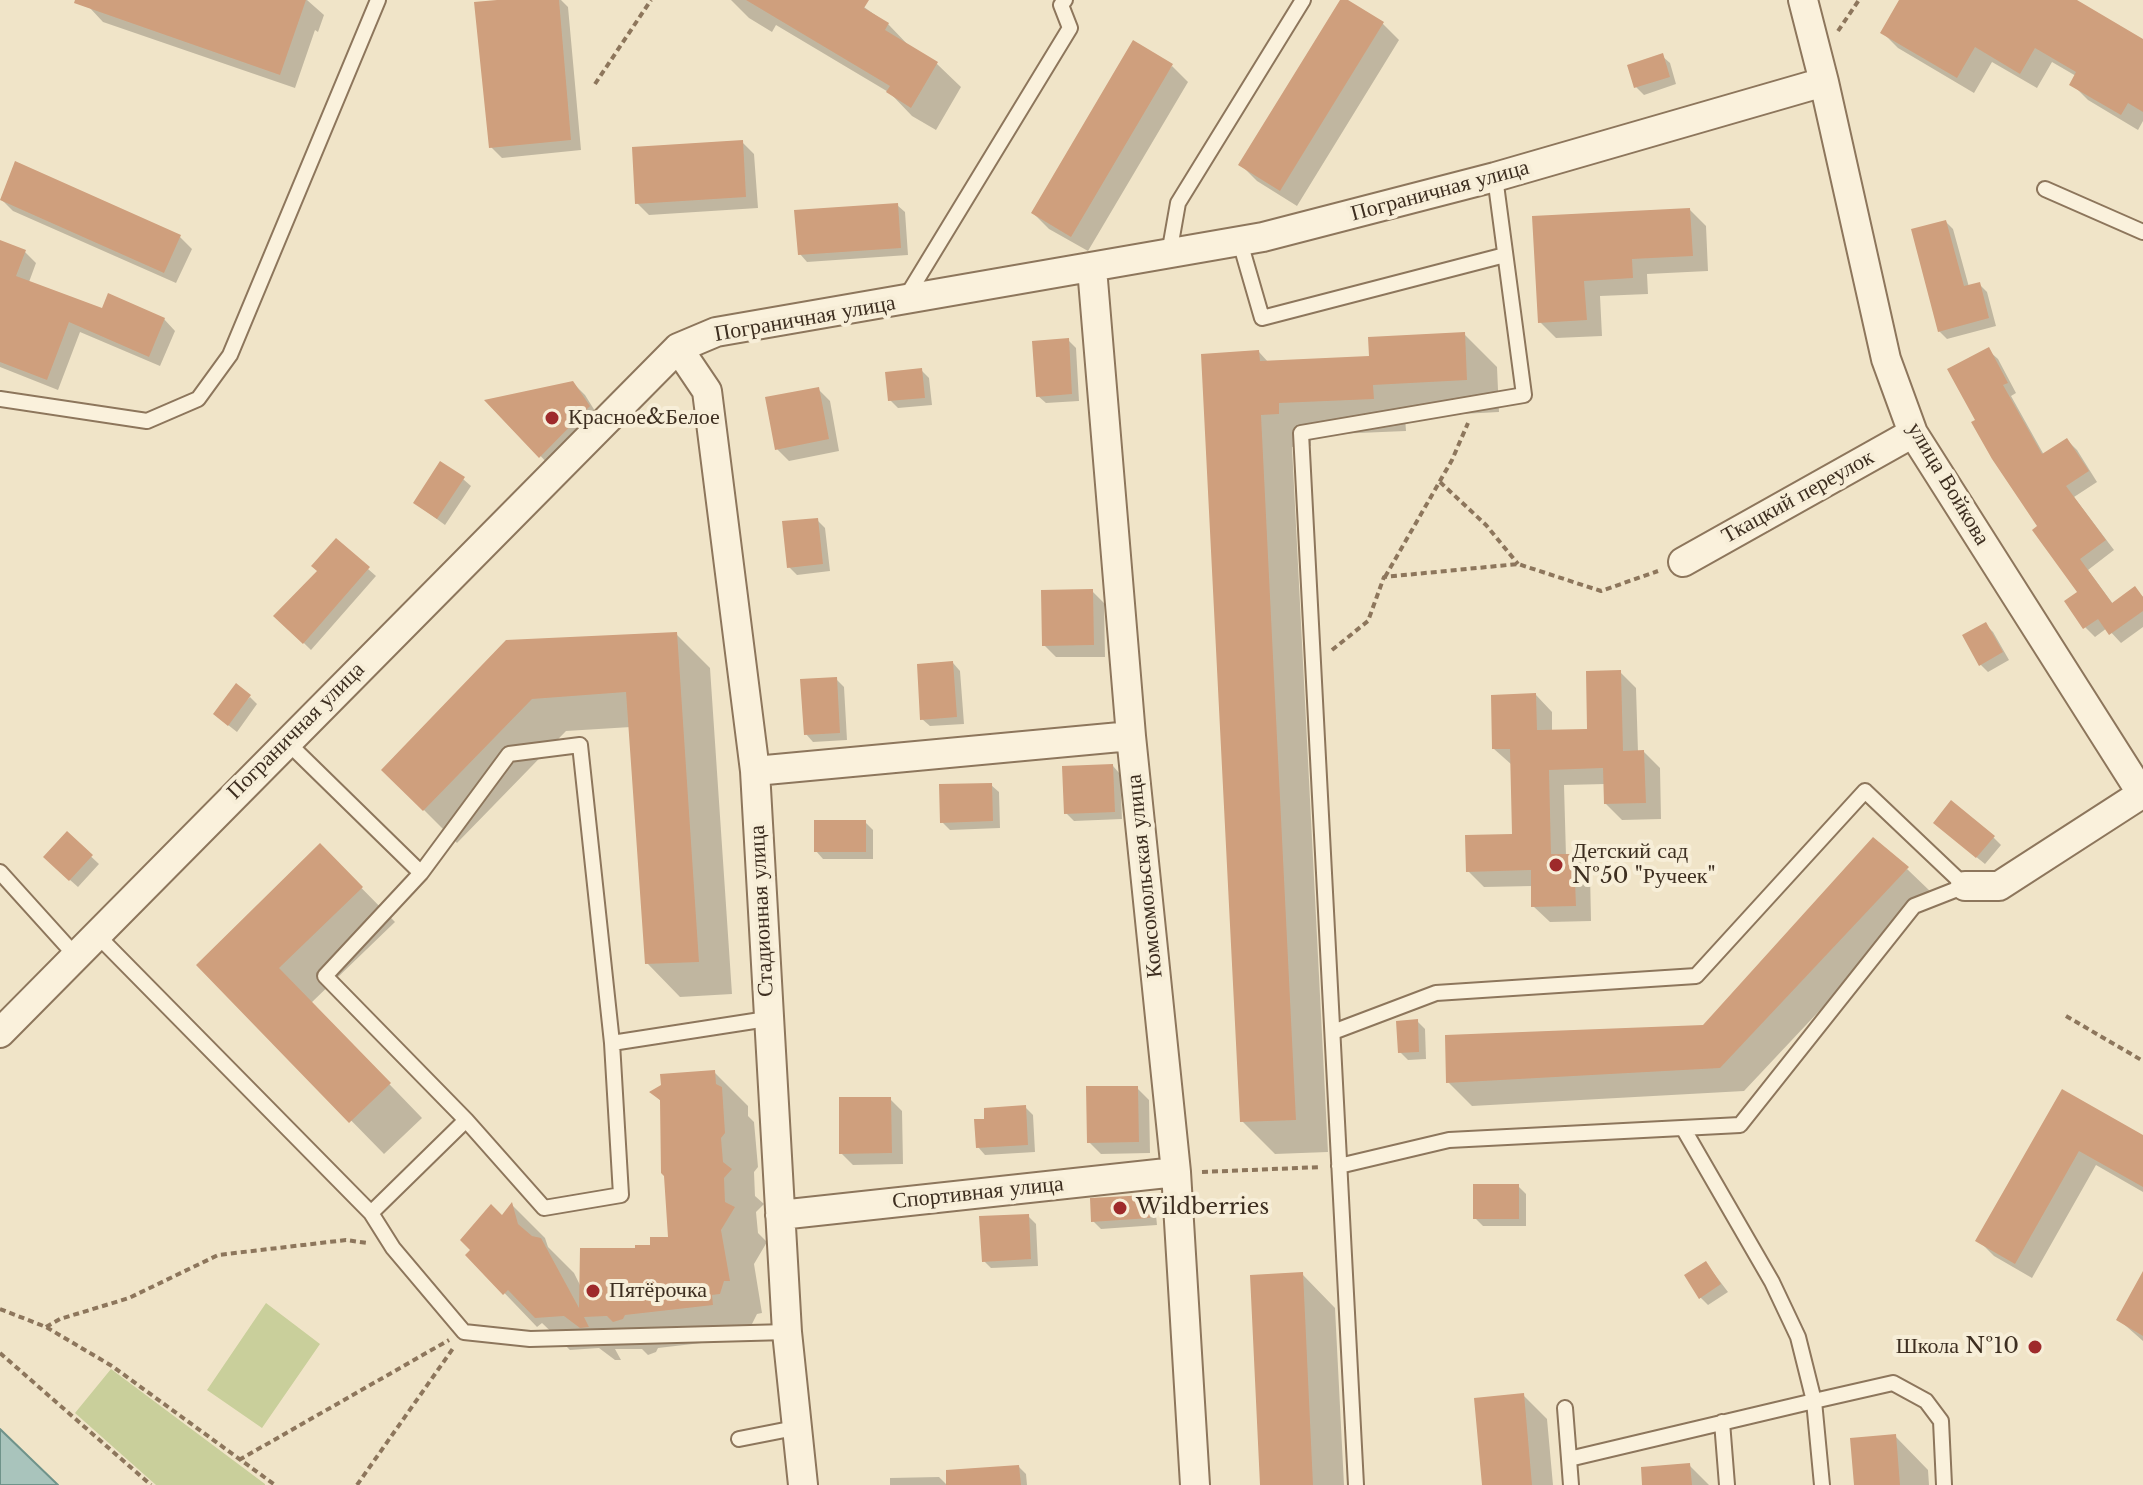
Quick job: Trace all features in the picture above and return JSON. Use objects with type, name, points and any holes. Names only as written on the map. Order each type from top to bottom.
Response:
[{"type":"street","name":"улица Войкова","points":[[1803,0],[1886,359],[1913,433],[2143,794]]},
{"type":"street","name":"Пограничная улица","points":[[0,1033],[678,348],[716,332],[1240,242],[1495,177],[1824,82]]},
{"type":"street","name":"Комсомольская улица","points":[[1092,268],[1131,736],[1176,1172],[1195,1485]]},
{"type":"street","name":"Стадионная улица","points":[[678,348],[707,391],[755,771],[787,1332],[803,1485]]},
{"type":"street","name":"Ткацкий переулок","points":[[1683,562],[1913,433]]},
{"type":"street","points":[[755,771],[1131,736]]},
{"type":"street","points":[[1965,886],[1999,886],[2143,794]]},
{"type":"street","name":"Спортивная улица","points":[[780,1215],[1176,1172]]},
{"type":"lane","points":[[0,399],[147,421],[198,399],[230,355],[378,0]]},
{"type":"lane","points":[[903,302],[1070,28],[1061,5],[1065,0]]},
{"type":"lane","points":[[1169,254],[1178,203],[1303,0]]},
{"type":"lane","points":[[1356,1485],[1301,433],[1524,395],[1495,177]]},
{"type":"lane","points":[[2045,189],[2143,232]]},
{"type":"lane","points":[[1240,242],[1262,318],[1505,255]]},
{"type":"lane","points":[[286,741],[421,873]]},
{"type":"lane","points":[[580,745],[612,1043],[621,1195],[544,1208],[466,1120],[325,976],[421,873],[509,754],[580,745]]},
{"type":"lane","points":[[1333,1032],[1436,993],[1696,976],[1865,791],[1965,886],[1914,906],[1740,1125],[1449,1140],[1339,1166]]},
{"type":"lane","points":[[2143,794],[2143,806]]},
{"type":"lane","points":[[0,872],[75,955]]},
{"type":"lane","points":[[96,934],[371,1213],[393,1248],[464,1332],[530,1339],[787,1332]]},
{"type":"lane","points":[[612,1043],[767,1019]]},
{"type":"lane","points":[[371,1213],[466,1120]]},
{"type":"lane","points":[[1683,1128],[1772,1282],[1798,1337],[1814,1401],[1822,1485]]},
{"type":"lane","points":[[1569,1459],[1893,1383],[1926,1401],[1941,1421],[1944,1485]]},
{"type":"lane","points":[[1565,1408],[1571,1485]]},
{"type":"lane","points":[[1722,1422],[1727,1485]]},
{"type":"lane","points":[[739,1439],[795,1428]]},
{"type":"path","points":[[595,84],[651,0]]},
{"type":"path","points":[[1314,666],[1368,621],[1384,577],[1440,482],[1477,402]]},
{"type":"path","points":[[1440,482],[1486,525],[1518,564]]},
{"type":"path","points":[[1384,577],[1518,564],[1601,591],[1683,562]]},
{"type":"path","points":[[2066,1016],[2143,1061]]},
{"type":"path","points":[[1176,1172],[1339,1166]]},
{"type":"path","points":[[46,1327],[60,1319],[129,1298],[218,1255],[346,1240],[393,1248]]},
{"type":"path","points":[[0,1309],[46,1327],[112,1366],[275,1485]]},
{"type":"path","points":[[239,1460],[464,1332]]},
{"type":"path","points":[[357,1485],[464,1332]]},
{"type":"path","points":[[0,1353],[151,1485]]},
{"type":"green space","points":[[266,1303],[320,1344],[262,1428],[207,1390]]},
{"type":"green space","points":[[111,1369],[265,1485],[156,1485],[75,1413]]},
{"type":"water","points":[[0,1429],[58,1485],[0,1485]]},
{"type":"building","points":[[75,0],[306,0],[280,75],[74,3]]},
{"type":"building","points":[[559,0],[571,140],[489,148],[474,2]]},
{"type":"building","points":[[746,0],[869,0],[864,8],[889,23],[885,30],[938,62],[911,108],[886,92],[890,86]]},
{"type":"building","points":[[1340,0],[1348,0],[1384,22],[1280,191],[1238,165]]},
{"type":"building","points":[[1899,0],[2077,0],[2143,39],[2143,112],[2128,103],[2121,115],[2069,85],[2076,72],[2035,48],[2020,74],[1975,47],[1957,78],[1880,33]]},
{"type":"building","points":[[1133,40],[1173,64],[1071,237],[1031,213]]},
{"type":"building","points":[[1663,53],[1670,77],[1634,88],[1627,65]]},
{"type":"building","points":[[743,140],[746,197],[635,204],[632,147]]},
{"type":"building","points":[[15,161],[181,235],[164,273],[0,200]]},
{"type":"building","points":[[898,203],[901,248],[798,255],[794,210]]},
{"type":"building","points":[[1690,208],[1693,256],[1632,259],[1633,278],[1584,281],[1587,320],[1538,323],[1532,216]]},
{"type":"building","points":[[1946,220],[1964,286],[1980,282],[1989,318],[1938,332],[1911,229]]},
{"type":"building","points":[[0,240],[26,250],[16,276],[102,308],[108,293],[165,318],[149,357],[69,322],[47,380],[0,362]]},
{"type":"building","points":[[1465,332],[1467,380],[1373,385],[1374,399],[1279,403],[1279,414],[1261,415],[1296,1120],[1240,1122],[1201,354],[1259,350],[1260,361],[1369,356],[1368,337]]},
{"type":"building","points":[[1069,338],[1072,394],[1036,397],[1032,341]]},
{"type":"building","points":[[1989,347],[2008,383],[2003,385],[2042,454],[2067,438],[2089,471],[2066,486],[2106,540],[2080,559],[2112,603],[2135,586],[2143,597],[2143,611],[2109,635],[2098,619],[2083,629],[2064,601],[2077,592],[2032,530],[2037,526],[1992,459],[1947,369]]},
{"type":"building","points":[[922,368],[925,398],[888,401],[885,372]]},
{"type":"building","points":[[573,381],[590,406],[539,458],[484,400]]},
{"type":"building","points":[[819,387],[829,439],[775,450],[765,397]]},
{"type":"building","points":[[440,461],[465,477],[437,519],[413,503]]},
{"type":"building","points":[[818,518],[823,564],[787,568],[782,521]]},
{"type":"building","points":[[336,538],[370,567],[303,644],[273,616],[317,571],[311,566]]},
{"type":"building","points":[[1093,589],[1094,645],[1042,646],[1041,590]]},
{"type":"building","points":[[1986,622],[2003,652],[1979,666],[1962,635]]},
{"type":"building","points":[[677,632],[699,962],[645,964],[626,692],[532,699],[423,811],[381,770],[506,640]]},
{"type":"building","points":[[953,661],[957,717],[920,720],[917,664]]},
{"type":"building","points":[[1621,670],[1623,751],[1644,750],[1646,803],[1604,804],[1603,768],[1549,770],[1551,854],[1574,854],[1576,906],[1531,907],[1531,870],[1466,872],[1465,835],[1512,834],[1510,749],[1492,749],[1491,695],[1536,693],[1537,730],[1587,729],[1586,671]]},
{"type":"building","points":[[837,677],[840,733],[804,735],[800,679]]},
{"type":"building","points":[[236,683],[251,695],[228,726],[213,714]]},
{"type":"building","points":[[1113,764],[1115,812],[1064,814],[1062,766]]},
{"type":"building","points":[[992,783],[993,821],[940,823],[939,784]]},
{"type":"building","points":[[1951,800],[1995,836],[1976,858],[1933,823]]},
{"type":"building","points":[[814,820],[866,820],[866,852],[814,852]]},
{"type":"building","points":[[67,831],[93,855],[69,881],[43,857]]},
{"type":"building","points":[[1873,837],[1909,867],[1720,1068],[1446,1083],[1445,1035],[1703,1025]]},
{"type":"building","points":[[320,843],[363,887],[279,968],[391,1083],[349,1123],[196,965]]},
{"type":"building","points":[[1418,1019],[1419,1052],[1398,1053],[1396,1021]]},
{"type":"building","points":[[715,1070],[716,1084],[722,1087],[723,1162],[732,1169],[724,1178],[725,1202],[735,1207],[721,1230],[730,1281],[724,1281],[720,1294],[712,1295],[713,1305],[625,1315],[623,1319],[613,1322],[607,1316],[584,1317],[589,1327],[580,1328],[564,1316],[535,1318],[508,1290],[503,1295],[465,1255],[470,1250],[460,1240],[491,1204],[502,1215],[512,1202],[518,1224],[532,1236],[541,1238],[579,1308],[580,1248],[635,1248],[635,1245],[650,1245],[650,1237],[668,1237],[664,1176],[661,1173],[660,1100],[649,1092],[661,1085],[660,1074]]},
{"type":"building","points":[[1086,1086],[1138,1086],[1139,1142],[1087,1143]]},
{"type":"building","points":[[2062,1089],[2143,1135],[2143,1187],[2079,1151],[2015,1264],[1975,1241]]},
{"type":"building","points":[[839,1097],[891,1097],[892,1153],[839,1154]]},
{"type":"building","points":[[1026,1105],[1028,1145],[976,1148],[974,1119],[984,1119],[984,1108]]},
{"type":"building","points":[[1473,1184],[1519,1184],[1519,1219],[1473,1219]]},
{"type":"building","name":"Wildberries","points":[[1148,1195],[1150,1218],[1091,1222],[1090,1198]]},
{"type":"building","points":[[1029,1214],[1031,1259],[982,1262],[979,1216]]},
{"type":"building","points":[[1706,1261],[1721,1284],[1699,1299],[1684,1275]]},
{"type":"building","points":[[2143,1271],[2143,1336],[2116,1320]]},
{"type":"building","points":[[1303,1272],[1313,1485],[1260,1485],[1250,1275]]},
{"type":"building","points":[[1524,1393],[1532,1485],[1482,1485],[1474,1398]]},
{"type":"building","points":[[1896,1434],[1900,1485],[1854,1485],[1850,1438]]},
{"type":"building","points":[[1690,1463],[1692,1485],[1642,1485],[1641,1467]]},
{"type":"building","points":[[1019,1465],[1021,1485],[946,1485],[946,1470]]},
{"type":"place","name":"Красное&Белое","points":[[552,418]]},
{"type":"place","name":"Детский сад №50 \"Ручеек\"","points":[[1556,865]]},
{"type":"place","name":"Wildberries","points":[[1120,1208]]},
{"type":"place","name":"Пятёрочка","points":[[593,1291]]},
{"type":"place","name":"Школа №10","points":[[2035,1347]]}]
